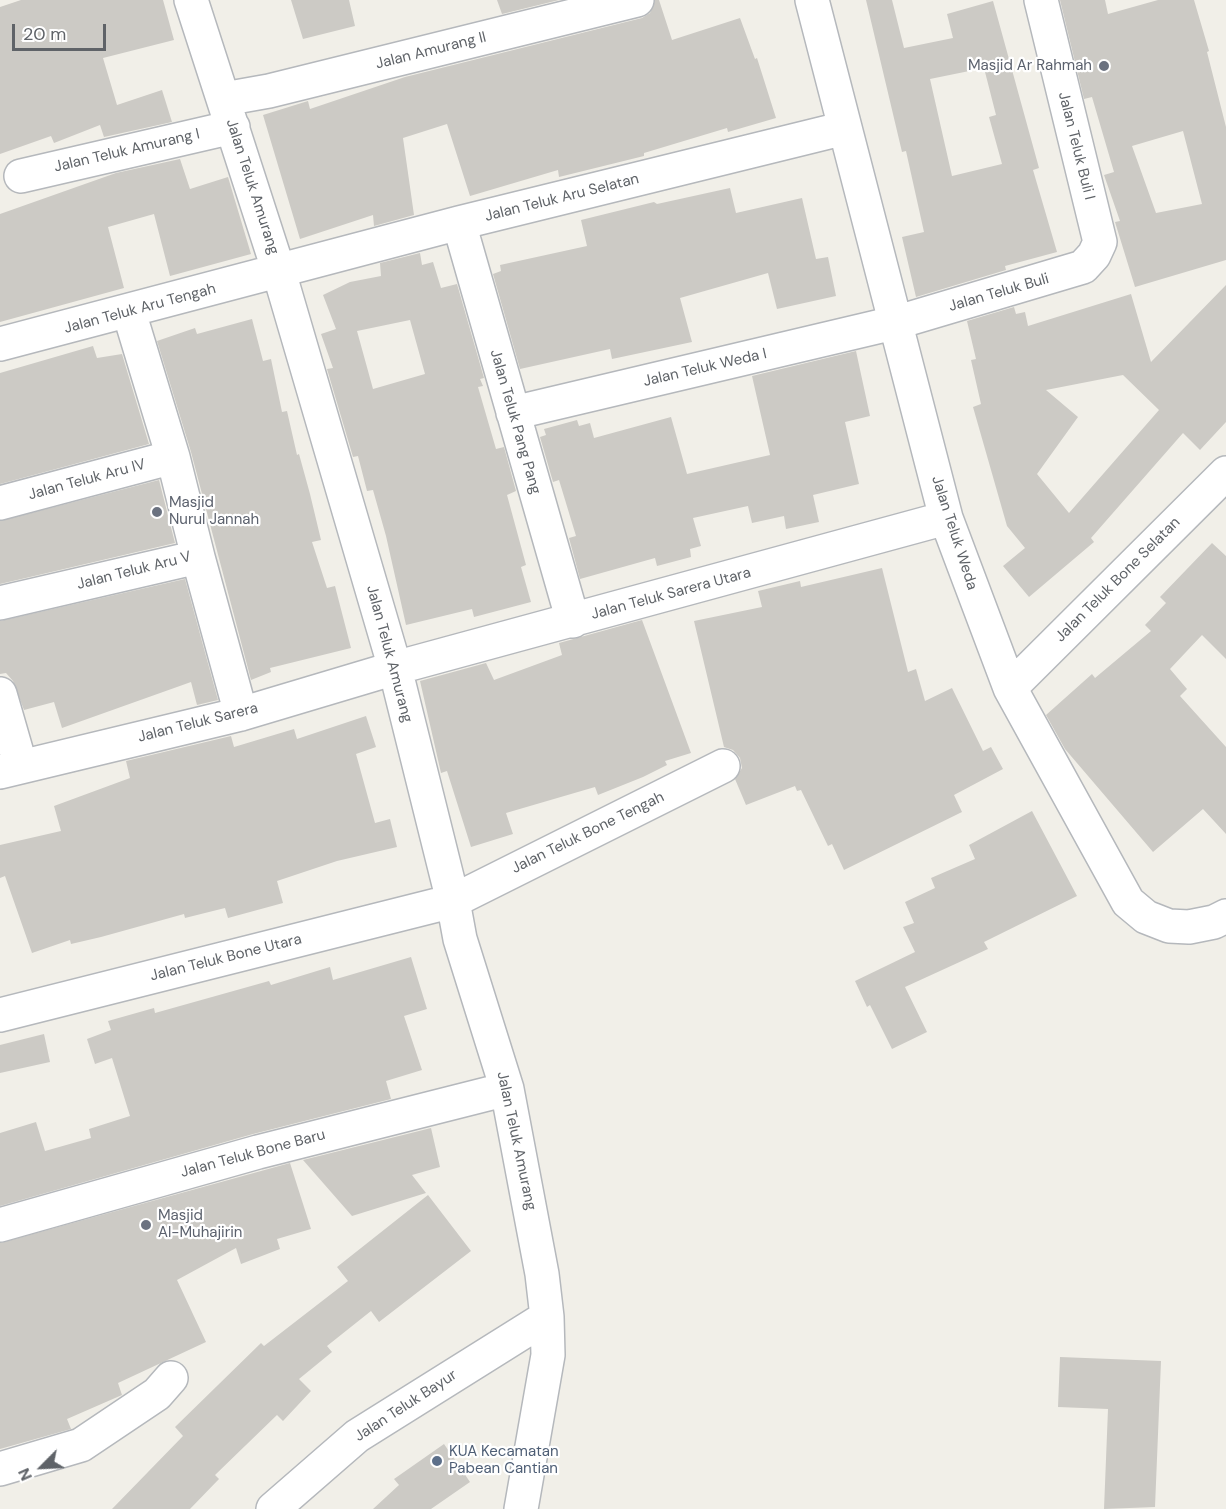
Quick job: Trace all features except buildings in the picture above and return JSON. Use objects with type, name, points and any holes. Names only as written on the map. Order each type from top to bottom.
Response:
[{"type":"street","name":"Jalan Teluk Amurang","points":[[192,0],[279,272],[395,668],[453,901],[460,939],[507,1089],[542,1274],[547,1317],[548,1355],[521,1509]]},
{"type":"street","name":"Jalan Amurang II","points":[[229,113],[269,91],[637,0]]},
{"type":"street","name":"Jalan Teluk Weda","points":[[812,0],[898,322],[946,518],[1010,688],[1128,902],[1146,917],[1169,926],[1189,927],[1214,922],[1226,916]]},
{"type":"street","name":"Jalan Teluk Buli I","points":[[1041,0],[1100,242],[1094,255]]},
{"type":"street","name":"Jalan Teluk Amurang I","points":[[21,176],[229,113]]},
{"type":"street","name":"Jalan Teluk Aru Selatan","points":[[279,272],[459,223],[845,128]]},
{"type":"street","name":"Jalan Teluk Pang Pang","points":[[459,223],[573,621]]},
{"type":"street","name":"Jalan Teluk Buli","points":[[898,322],[1076,270],[1083,267],[1094,255]]},
{"type":"street","name":"Jalan Teluk Aru Tengah","points":[[0,344],[279,272]]},
{"type":"street","name":"Jalan Teluk Aru V","points":[[0,603],[198,557],[173,457],[129,312]]},
{"type":"street","name":"Jalan Teluk Weda I","points":[[513,413],[898,322]]},
{"type":"street","name":"Jalan Teluk Aru IV","points":[[0,503],[173,457]]},
{"type":"street","name":"Jalan Teluk Bone Selatan","points":[[1010,688],[1226,472]]},
{"type":"street","name":"Jalan Teluk Sarera Utara","points":[[395,668],[946,518]]},
{"type":"street","points":[[198,557],[241,714]]},
{"type":"street","name":"Jalan Teluk Sarera","points":[[10,770],[241,714],[395,668]]},
{"type":"street","points":[[0,694],[10,770]]},
{"type":"street","name":"Jalan Teluk Bone Tengah","points":[[453,901],[723,766]]},
{"type":"street","name":"Jalan Teluk Bone Utara","points":[[0,1015],[453,901]]},
{"type":"street","name":"Jalan Teluk Bone Baru","points":[[0,1225],[258,1152],[507,1089]]},
{"type":"street","name":"Jalan Teluk Bayur","points":[[273,1509],[357,1436],[547,1317]]},
{"type":"street","points":[[0,1468],[81,1445],[157,1394],[171,1378]]},
{"type":"place","name":"Masjid Ar Rahmah","points":[[1104,66]]},
{"type":"place","name":"Masjid Nurul Jannah","points":[[157,512]]},
{"type":"place","name":"Masjid Al-Muhajirin","points":[[146,1225]]},
{"type":"place","name":"KUA Kecamatan Pabean Cantian","points":[[437,1461]]}]
